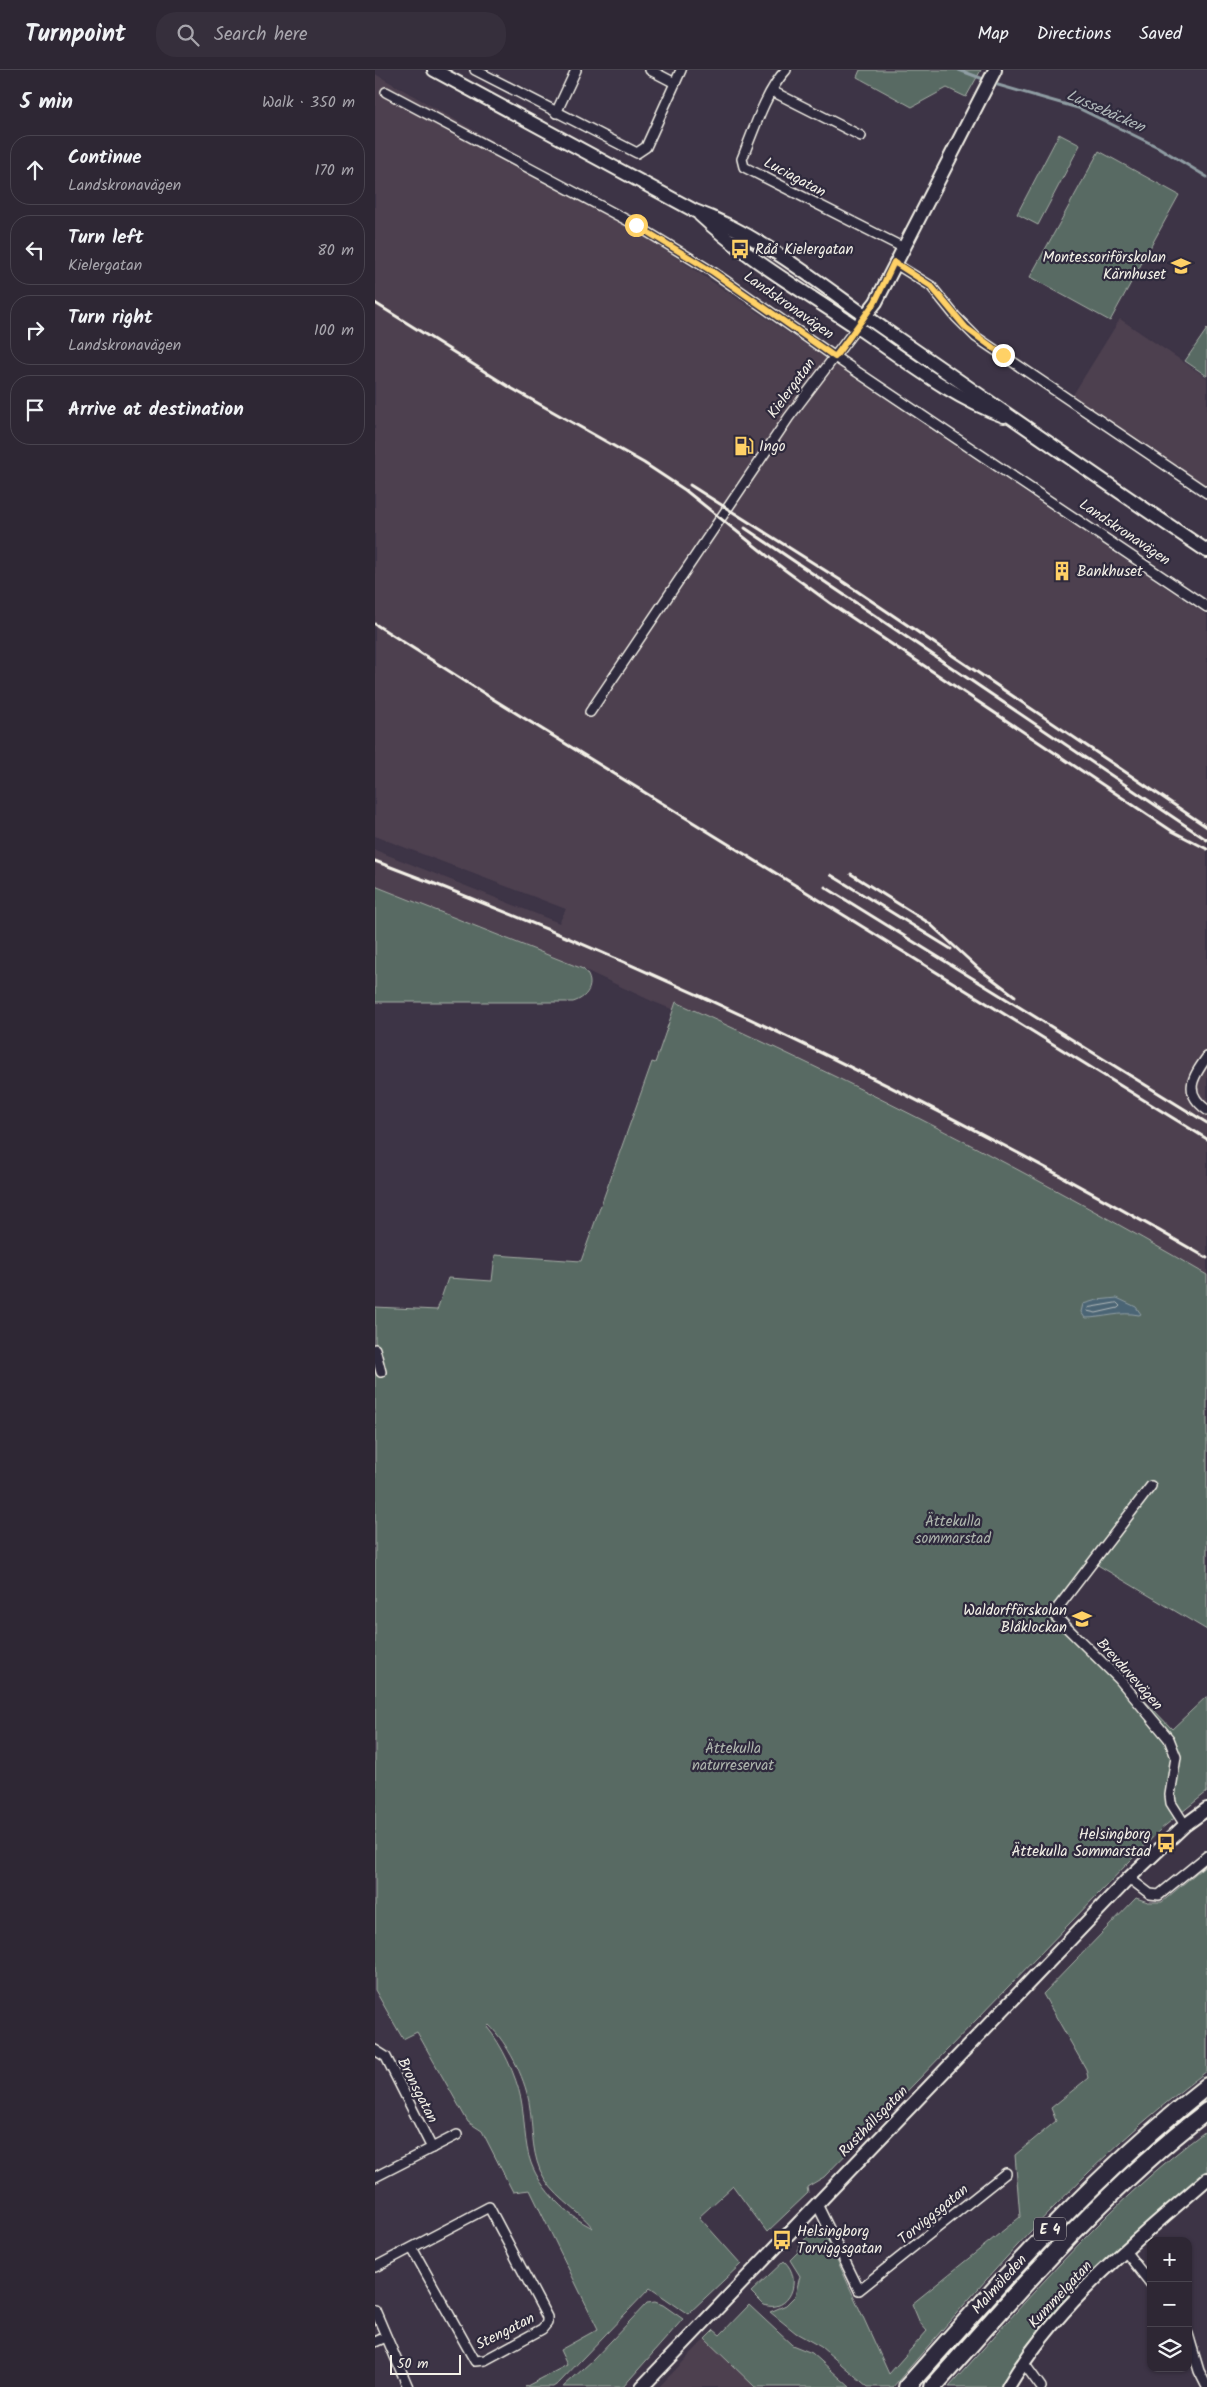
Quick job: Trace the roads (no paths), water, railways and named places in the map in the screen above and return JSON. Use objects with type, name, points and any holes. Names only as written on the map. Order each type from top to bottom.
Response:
[{"type":"highway","name":"Malmöleden","points":[[907,2387],[1004,2278],[1073,2205],[1130,2150],[1207,2086]]},
{"type":"highway","name":"Malmöleden","points":[[933,2387],[1020,2289],[1086,2220],[1142,2166],[1207,2111]]},
{"type":"main road","name":"Landskronavägen","points":[[434,70],[643,181],[695,211],[725,222],[866,315],[992,403],[1013,420],[1207,552]]},
{"type":"main road","name":"Kielergatan","points":[[857,327],[875,302],[894,262],[994,72]]},
{"type":"main road","name":"Landskronavägen","points":[[695,211],[740,249],[937,382],[987,410],[1013,420]]},
{"type":"main road","name":"Rusthållsgatan","points":[[642,2387],[1129,1878],[1185,1825],[1207,1809]]},
{"type":"main road","name":"Kummelgatan","points":[[1008,2387],[1023,2362],[1063,2310],[1125,2251],[1207,2179]]},
{"type":"street","points":[[475,70],[635,152],[643,151],[681,70]]},
{"type":"street","points":[[556,113],[577,70]]},
{"type":"street","points":[[650,70],[675,83]]},
{"type":"street","name":"Luciagatan","points":[[786,70],[778,78],[741,159],[744,167],[902,247]]},
{"type":"street","points":[[772,91],[861,136]]},
{"type":"street","name":"Landskronavägen","points":[[386,92],[636,225],[713,272],[835,357],[1207,607]]},
{"type":"street","points":[[894,262],[931,286],[956,317],[976,337],[1207,493]]},
{"type":"street","name":"Kielergatan","points":[[590,712],[789,417],[857,327]]},
{"type":"street","points":[[1207,1056],[1193,1079],[1193,1094],[1199,1104],[1207,1110]]},
{"type":"street","points":[[375,1349],[381,1372]]},
{"type":"street","name":"Brevduvevägen","points":[[1151,1486],[1053,1614],[1119,1679],[1169,1739],[1176,1757],[1170,1795],[1171,1803],[1185,1825]]},
{"type":"street","points":[[1129,1878],[1150,1894],[1159,1895],[1207,1856]]},
{"type":"street","name":"Bronsgatan","points":[[375,2050],[386,2058],[431,2148]]},
{"type":"street","name":"Bronsgatan","points":[[375,2176],[457,2136]]},
{"type":"street","name":"Torviggsgatan","points":[[817,2204],[859,2290],[1006,2173]]},
{"type":"street","name":"Stengatan","points":[[375,2267],[489,2207],[547,2317],[547,2323],[542,2329],[485,2360],[475,2360],[412,2248]]},
{"type":"street","points":[[1125,2251],[1149,2282]]},
{"type":"street","points":[[375,2310],[408,2387]]},
{"type":"street","points":[[375,2342],[386,2337]]},
{"type":"street","points":[[1192,2347],[1199,2371],[1207,2387]]},
{"type":"street","points":[[1023,2362],[1041,2387]]},
{"type":"water","points":[[1117,1298],[1136,1307],[1141,1314],[1119,1314],[1085,1318],[1081,1312],[1083,1304],[1097,1300]]},
{"type":"waterway","name":"Lussebäcken","points":[[959,70],[986,80]]},
{"type":"waterway","name":"Lussebäcken","points":[[991,83],[1078,108],[1158,147],[1207,177]]},
{"type":"railway","points":[[375,303],[511,388],[644,463],[685,490],[785,570],[830,603],[1172,831],[1207,849]]},
{"type":"railway","points":[[690,485],[845,583],[1207,827]]},
{"type":"railway","points":[[745,528],[1207,840]]},
{"type":"railway","points":[[375,624],[493,699],[1207,1139]]},
{"type":"railway","points":[[375,861],[589,947],[695,993],[799,1042],[1005,1146],[1207,1258]]},
{"type":"railway","points":[[851,874],[929,923],[979,969],[1015,996]]},
{"type":"railway","points":[[831,875],[951,949]]},
{"type":"railway","points":[[825,887],[1207,1123]]},
{"type":"place","name":"Råå Kielergatan","points":[[740,249]]},
{"type":"place","name":"Montessoriförskolan Kärnhuset","points":[[1181,266]]},
{"type":"place","name":"Ingo","points":[[744,446]]},
{"type":"place","name":"Bankhuset","points":[[1062,571]]},
{"type":"place","name":"Waldorfförskolan Blåklockan","points":[[1082,1619]]},
{"type":"place","name":"Helsingborg Ättekulla Sommarstad","points":[[1166,1843]]},
{"type":"place","name":"Helsingborg Torviggsgatan","points":[[782,2240]]},
{"type":"park label","name":"Ättekulla sommarstad","points":[[953,1530]]},
{"type":"park label","name":"Ättekulla naturreservat","points":[[733,1756]]}]
